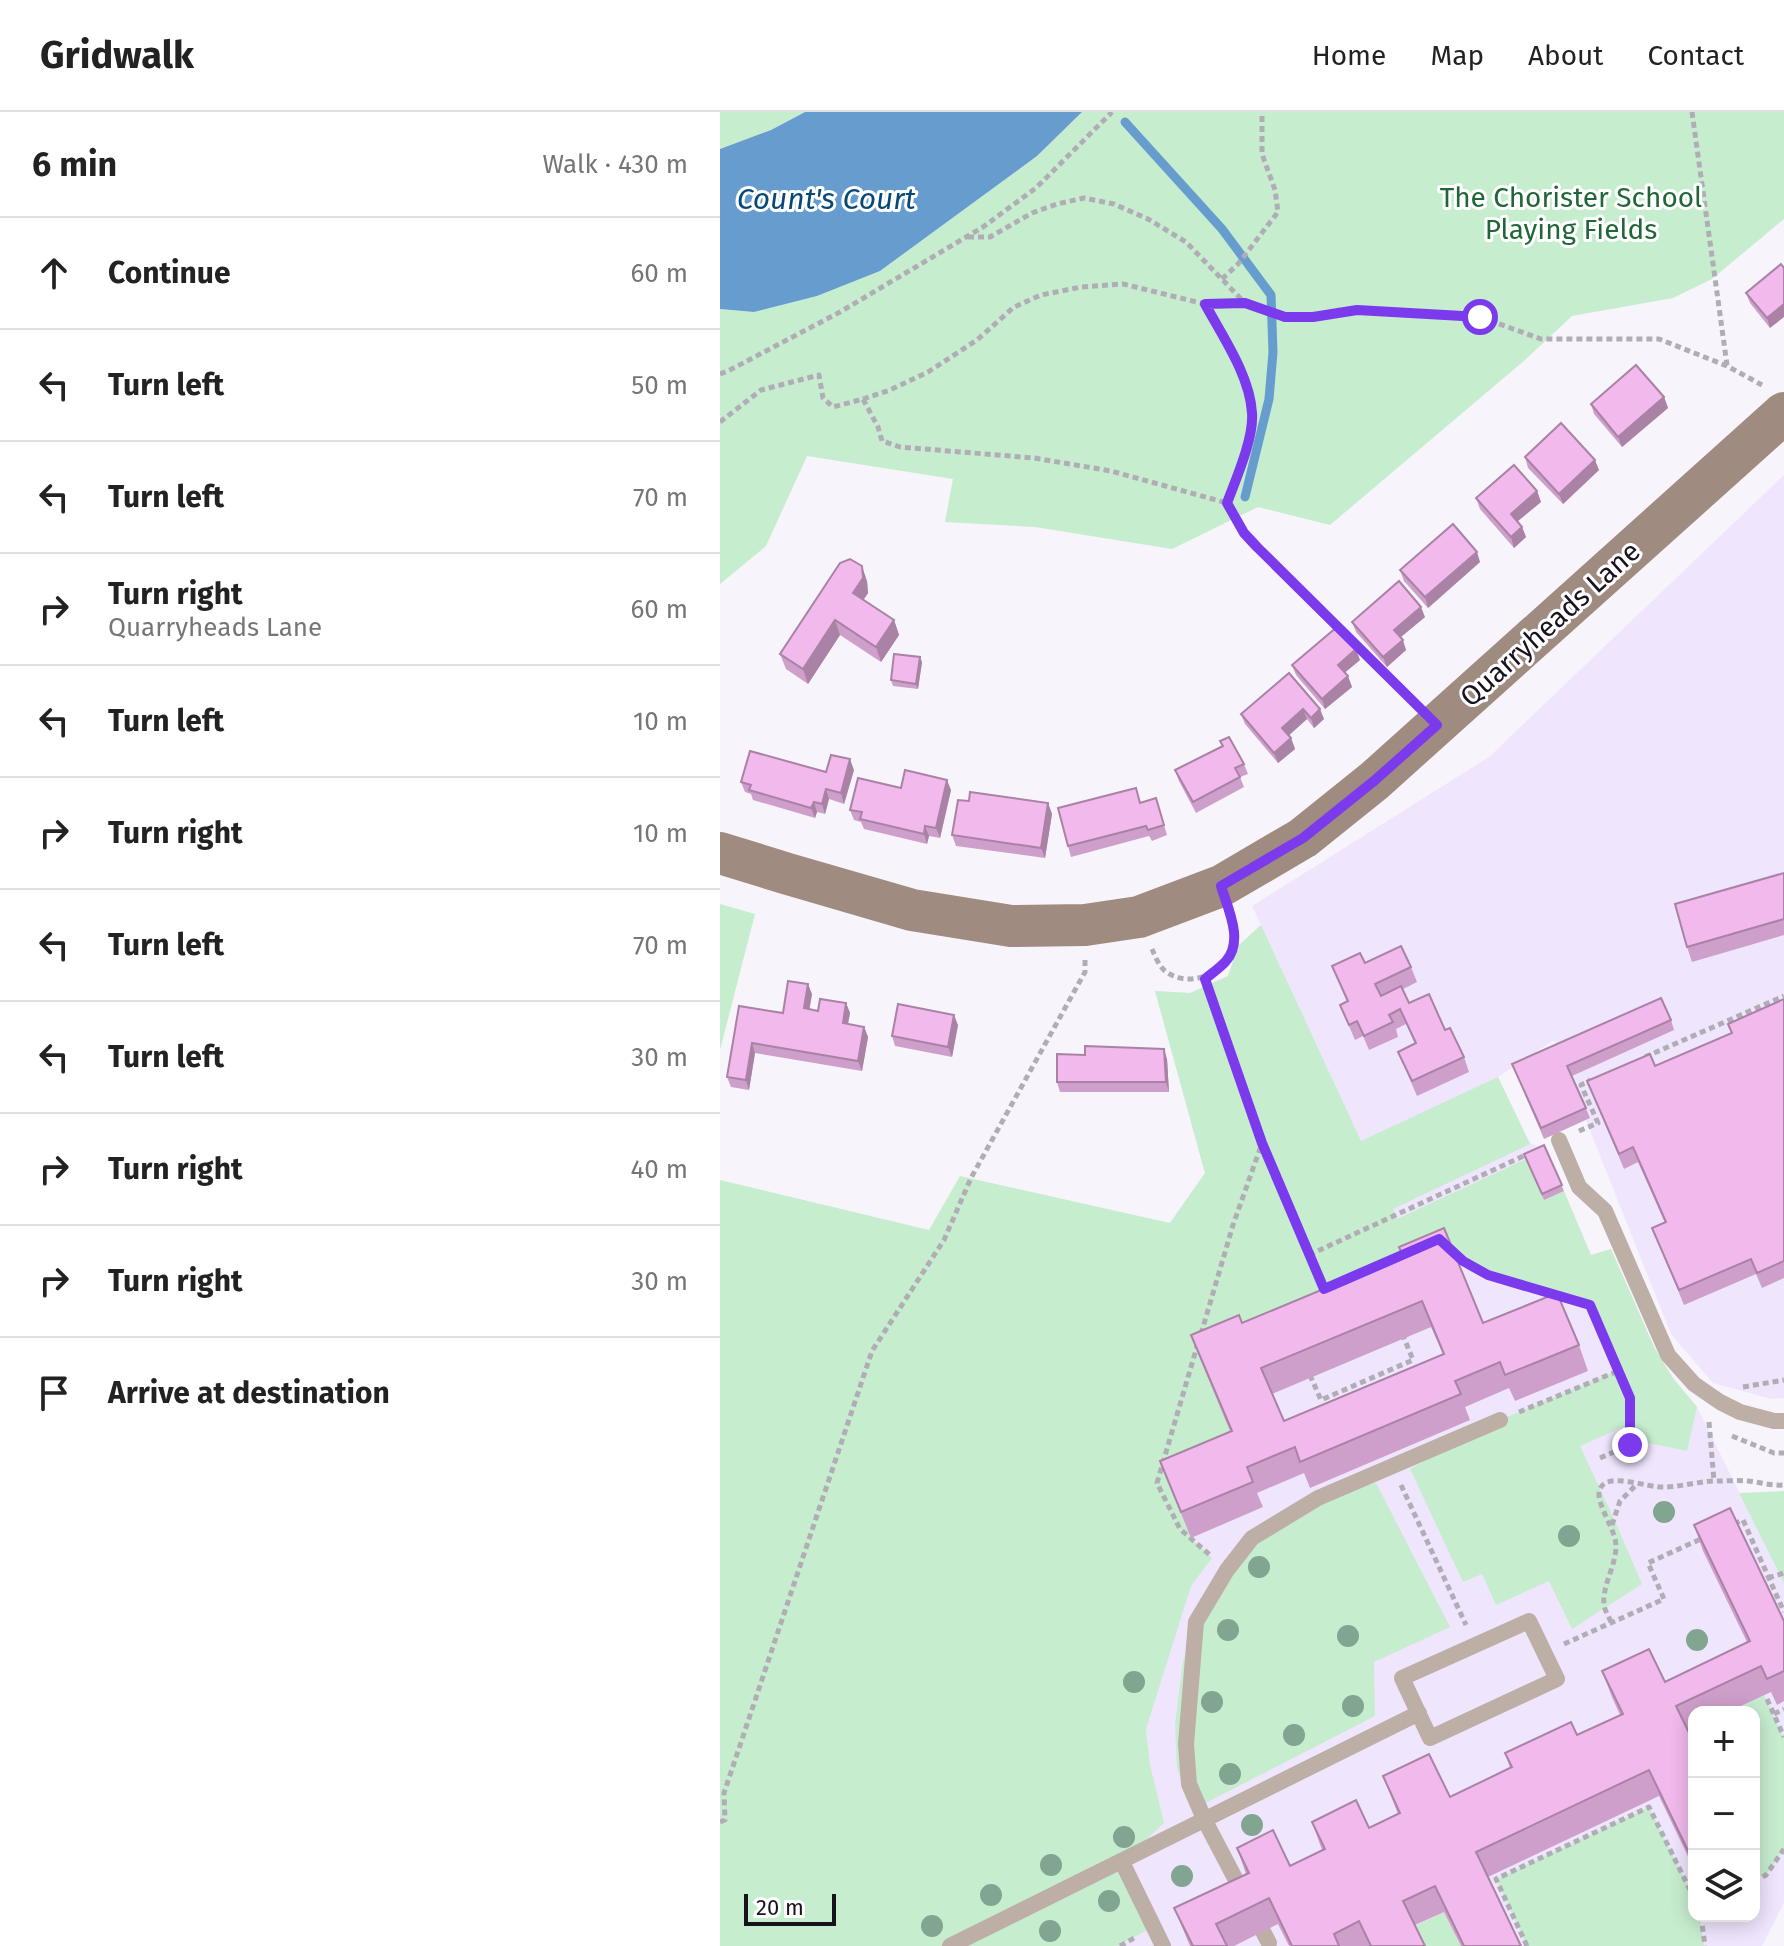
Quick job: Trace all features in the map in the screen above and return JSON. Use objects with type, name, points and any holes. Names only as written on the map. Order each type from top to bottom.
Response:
[{"type":"street","name":"Quarryheads Lane","points":[[720,853],[912,910],[1011,926],[1085,925],[1139,917],[1221,886],[1303,838],[1374,781],[1778,402]]},
{"type":"lane","points":[[1559,1140],[1579,1187],[1605,1211],[1668,1355],[1694,1384],[1720,1402],[1740,1412],[1784,1421]]},
{"type":"lane","points":[[1269,1943],[1189,1784],[1186,1744],[1196,1622],[1227,1570],[1252,1538],[1318,1498],[1500,1420]]},
{"type":"lane","points":[[1529,1621],[1557,1679],[1430,1738],[1402,1678],[1475,1646],[1529,1621]]},
{"type":"lane","points":[[950,1946],[1419,1713]]},
{"type":"lane","points":[[1122,1862],[1163,1946]]},
{"type":"path","points":[[720,374],[840,312],[968,237],[1036,188],[1112,112]]},
{"type":"path","points":[[1222,279],[1238,264],[1278,212],[1275,190],[1262,154],[1262,112]]},
{"type":"path","points":[[1692,112],[1727,366]]},
{"type":"path","points":[[968,237],[990,237],[1032,213],[1057,204],[1084,198],[1114,204],[1148,219],[1186,242],[1245,303],[1285,317],[1313,317],[1357,310],[1480,317],[1541,339],[1659,339],[1727,366],[1778,402]]},
{"type":"path","points":[[720,422],[761,390],[819,375],[823,398],[833,407],[890,390],[928,372],[977,340],[1014,307],[1041,295],[1081,287],[1123,284],[1205,304],[1245,303]]},
{"type":"path","points":[[1205,304],[1248,385],[1253,415],[1244,456],[1227,503]]},
{"type":"path","points":[[863,399],[882,441],[900,447],[1049,460],[1111,471],[1227,503],[1244,533],[1257,547],[1437,725]]},
{"type":"path","points":[[1139,917],[1163,970],[1181,979],[1205,979],[1228,960],[1235,942],[1233,924],[1221,886]]},
{"type":"path","points":[[720,1822],[725,1820],[724,1793],[872,1351],[944,1240],[971,1178],[1085,972],[1085,925]]},
{"type":"path","points":[[1205,979],[1262,1143],[1330,1302]]},
{"type":"path","points":[[1227,1570],[1180,1529],[1157,1483],[1233,1225],[1262,1143]]},
{"type":"path","points":[[1447,1246],[1463,1261],[1488,1275],[1590,1305],[1630,1398],[1630,1445]]},
{"type":"path","points":[[1324,1289],[1410,1252]]},
{"type":"path","points":[[1391,1306],[1413,1360],[1357,1384],[1321,1400],[1297,1346],[1391,1306]]},
{"type":"path","points":[[1335,1314],[1341,1327]]},
{"type":"path","points":[[1500,1420],[1618,1371]]},
{"type":"path","points":[[1357,1384],[1362,1394]]},
{"type":"path","points":[[1709,1419],[1714,1481]]},
{"type":"path","points":[[1600,1458],[1639,1441]]},
{"type":"path","points":[[1392,1466],[1475,1646]]},
{"type":"path","points":[[1611,1622],[1604,1605],[1607,1579],[1616,1560],[1616,1541],[1599,1498],[1602,1484],[1609,1480],[1662,1488],[1714,1481],[1784,1485]]},
{"type":"path","points":[[1612,1526],[1620,1501],[1637,1484]]},
{"type":"path","points":[[1729,1526],[1743,1520],[1784,1612]]},
{"type":"path","points":[[1545,1653],[1664,1599],[1648,1563],[1716,1532]]},
{"type":"path","points":[[1768,1578],[1784,1573]]},
{"type":"path","points":[[1767,1699],[1784,1737]]},
{"type":"path","points":[[1774,1714],[1784,1709]]},
{"type":"path","points":[[1527,1946],[1496,1879],[1649,1807],[1688,1886]]},
{"type":"path","points":[[1760,1878],[1766,1875],[1784,1849]]},
{"type":"path","points":[[1702,1922],[1705,1946]]},
{"type":"shaded area","points":[[1784,475],[1784,1398],[1772,1399],[1713,1383],[1671,1334],[1554,1040],[1498,1077],[1530,1143],[1546,1150],[1591,1255],[1611,1249],[1655,1349],[1673,1378],[1697,1407],[1784,1583],[1784,1903],[1762,1946],[796,1946],[1170,1223],[1205,1173],[1155,991],[1190,993],[1228,976],[1238,946],[1261,925],[1252,906],[1489,757]]},
{"type":"green space","points":[[720,112],[805,112],[771,130],[720,149]]},
{"type":"green space","name":"The Chorister School Playing Fields","points":[[1082,112],[1784,112],[1784,219],[1712,279],[1673,298],[1572,316],[1525,360],[1330,525],[1258,507],[1172,549],[1035,527],[945,522],[953,479],[807,456],[766,546],[720,584],[720,309],[754,312],[817,296],[880,271],[1037,156]]},
{"type":"green space","points":[[720,904],[755,914],[720,1050]]},
{"type":"green space","points":[[1261,925],[1361,1141],[1498,1077],[1530,1144],[1393,1209],[1397,1219],[1526,1159],[1544,1199],[1564,1191],[1591,1255],[1611,1249],[1655,1349],[1673,1378],[1697,1407],[1687,1451],[1639,1441],[1630,1424],[1580,1446],[1642,1584],[1572,1629],[1549,1581],[1496,1605],[1482,1574],[1463,1582],[1410,1469],[1500,1420],[1618,1370],[1590,1306],[1488,1275],[1463,1261],[1438,1239],[1324,1289],[1252,1349],[1241,1456],[1191,1538],[1212,1558],[1191,1586],[1146,1729],[1150,1765],[1164,1823],[1122,1863],[1153,1927],[1117,1946],[720,1946],[720,1180],[929,1230],[960,1176],[1170,1223],[1205,1173],[1155,991],[1190,993],[1228,976],[1238,946]]},
{"type":"green space","points":[[1376,1483],[1450,1627],[1374,1662],[1375,1716],[1192,1810],[1177,1769],[1175,1724],[1183,1661],[1196,1622],[1252,1538],[1318,1498]]},
{"type":"green space","points":[[1784,1491],[1784,1583],[1739,1493]]},
{"type":"green space","points":[[1764,1695],[1784,1738],[1784,1849],[1766,1875],[1760,1877],[1760,1706],[1741,1706]]},
{"type":"green space","points":[[1649,1807],[1688,1886],[1688,1922],[1701,1922],[1704,1946],[1527,1946],[1496,1879]]},
{"type":"green space","points":[[1444,1912],[1461,1946],[1422,1946],[1413,1927]]},
{"type":"water","name":"Count's Court","points":[[805,112],[1082,112],[1037,156],[880,271],[817,296],[754,312],[720,309],[720,149],[771,130]]},
{"type":"building","points":[[1781,264],[1784,268],[1784,304],[1767,318],[1746,293]]},
{"type":"building","points":[[1636,365],[1664,397],[1618,437],[1591,404]]},
{"type":"building","points":[[1561,423],[1595,460],[1559,494],[1525,457]]},
{"type":"building","points":[[1514,465],[1537,491],[1511,514],[1522,527],[1511,537],[1476,498]]},
{"type":"building","points":[[1453,524],[1477,552],[1425,597],[1400,570]]},
{"type":"building","points":[[850,559],[862,566],[863,578],[853,593],[894,620],[876,647],[835,620],[803,669],[780,654],[840,563]]},
{"type":"building","points":[[1399,581],[1421,607],[1394,630],[1403,640],[1383,657],[1352,622]]},
{"type":"building","points":[[1337,627],[1356,649],[1338,665],[1348,676],[1322,699],[1292,665]]},
{"type":"building","points":[[894,654],[920,657],[916,684],[891,680]]},
{"type":"building","points":[[1289,673],[1320,709],[1311,718],[1303,709],[1282,728],[1291,738],[1274,753],[1241,714]]},
{"type":"building","points":[[1229,737],[1244,764],[1235,768],[1240,777],[1193,802],[1175,770],[1223,746],[1220,741]]},
{"type":"building","points":[[750,751],[826,772],[831,755],[850,759],[841,793],[826,789],[822,804],[814,802],[811,808],[749,790],[751,785],[741,782]]},
{"type":"building","points":[[905,770],[947,780],[936,828],[925,826],[924,834],[860,819],[862,812],[850,810],[858,778],[901,788]]},
{"type":"building","points":[[1136,788],[1140,803],[1156,798],[1164,825],[1148,830],[1146,826],[1068,846],[1058,808]]},
{"type":"building","points":[[970,792],[1048,803],[1041,848],[952,835],[958,800],[969,801]]},
{"type":"building","points":[[1784,873],[1784,919],[1687,947],[1675,904]]},
{"type":"building","points":[[1401,946],[1411,967],[1375,984],[1381,996],[1401,986],[1409,1003],[1429,994],[1445,1030],[1450,1028],[1464,1057],[1412,1081],[1398,1052],[1416,1043],[1400,1009],[1389,1015],[1393,1022],[1364,1036],[1357,1021],[1349,1025],[1340,1005],[1348,1001],[1332,966],[1360,953],[1365,963]]},
{"type":"building","points":[[788,981],[808,984],[804,1008],[818,1011],[820,999],[846,1003],[843,1023],[864,1027],[858,1061],[752,1043],[746,1080],[727,1077],[739,1006],[783,1013]]},
{"type":"building","points":[[1661,998],[1671,1020],[1567,1066],[1586,1108],[1541,1128],[1512,1064]]},
{"type":"building","points":[[1784,999],[1784,1261],[1757,1273],[1751,1259],[1679,1290],[1652,1228],[1666,1222],[1633,1147],[1619,1154],[1587,1081],[1650,1054],[1655,1066],[1732,1033],[1728,1024]]},
{"type":"building","points":[[898,1004],[954,1015],[948,1047],[892,1036]]},
{"type":"building","points":[[1085,1046],[1164,1049],[1166,1082],[1057,1082],[1057,1054],[1085,1055]]},
{"type":"building","points":[[1544,1145],[1562,1185],[1542,1194],[1524,1154]]},
{"type":"building","points":[[1444,1228],[1483,1323],[1557,1293],[1579,1345],[1505,1375],[1500,1362],[1455,1381],[1461,1394],[1300,1462],[1295,1447],[1247,1467],[1253,1482],[1181,1512],[1160,1461],[1232,1431],[1191,1335],[1239,1315],[1242,1323],[1403,1256],[1399,1247]],"holes":[[[1422,1301],[1444,1354],[1284,1421],[1261,1368]]]},
{"type":"building","points":[[1730,1508],[1784,1621],[1784,1671],[1767,1679],[1761,1666],[1676,1706],[1688,1731],[1688,1851],[1649,1770],[1476,1852],[1521,1946],[1464,1946],[1435,1886],[1403,1901],[1425,1946],[1371,1946],[1359,1921],[1334,1934],[1339,1946],[1292,1946],[1269,1898],[1216,1924],[1227,1946],[1193,1946],[1174,1908],[1249,1873],[1237,1848],[1273,1830],[1290,1866],[1325,1849],[1312,1822],[1356,1800],[1369,1828],[1400,1813],[1383,1776],[1429,1754],[1450,1797],[1512,1767],[1505,1753],[1571,1722],[1577,1735],[1623,1714],[1602,1671],[1649,1649],[1665,1682],[1750,1641],[1694,1525]]},
{"type":"waterway","points":[[1125,122],[1222,229],[1271,295],[1273,352],[1269,399],[1245,497]]},
{"type":"route","points":[[1480,317],[1357,310],[1313,317],[1285,317],[1245,303],[1205,304],[1248,385],[1253,415],[1244,456],[1227,503],[1244,533],[1257,547],[1437,725],[1303,838],[1221,886],[1233,924],[1235,942],[1228,960],[1205,979],[1262,1143],[1324,1289],[1439,1239],[1463,1261],[1488,1275],[1590,1305],[1630,1398],[1630,1445]]}]
